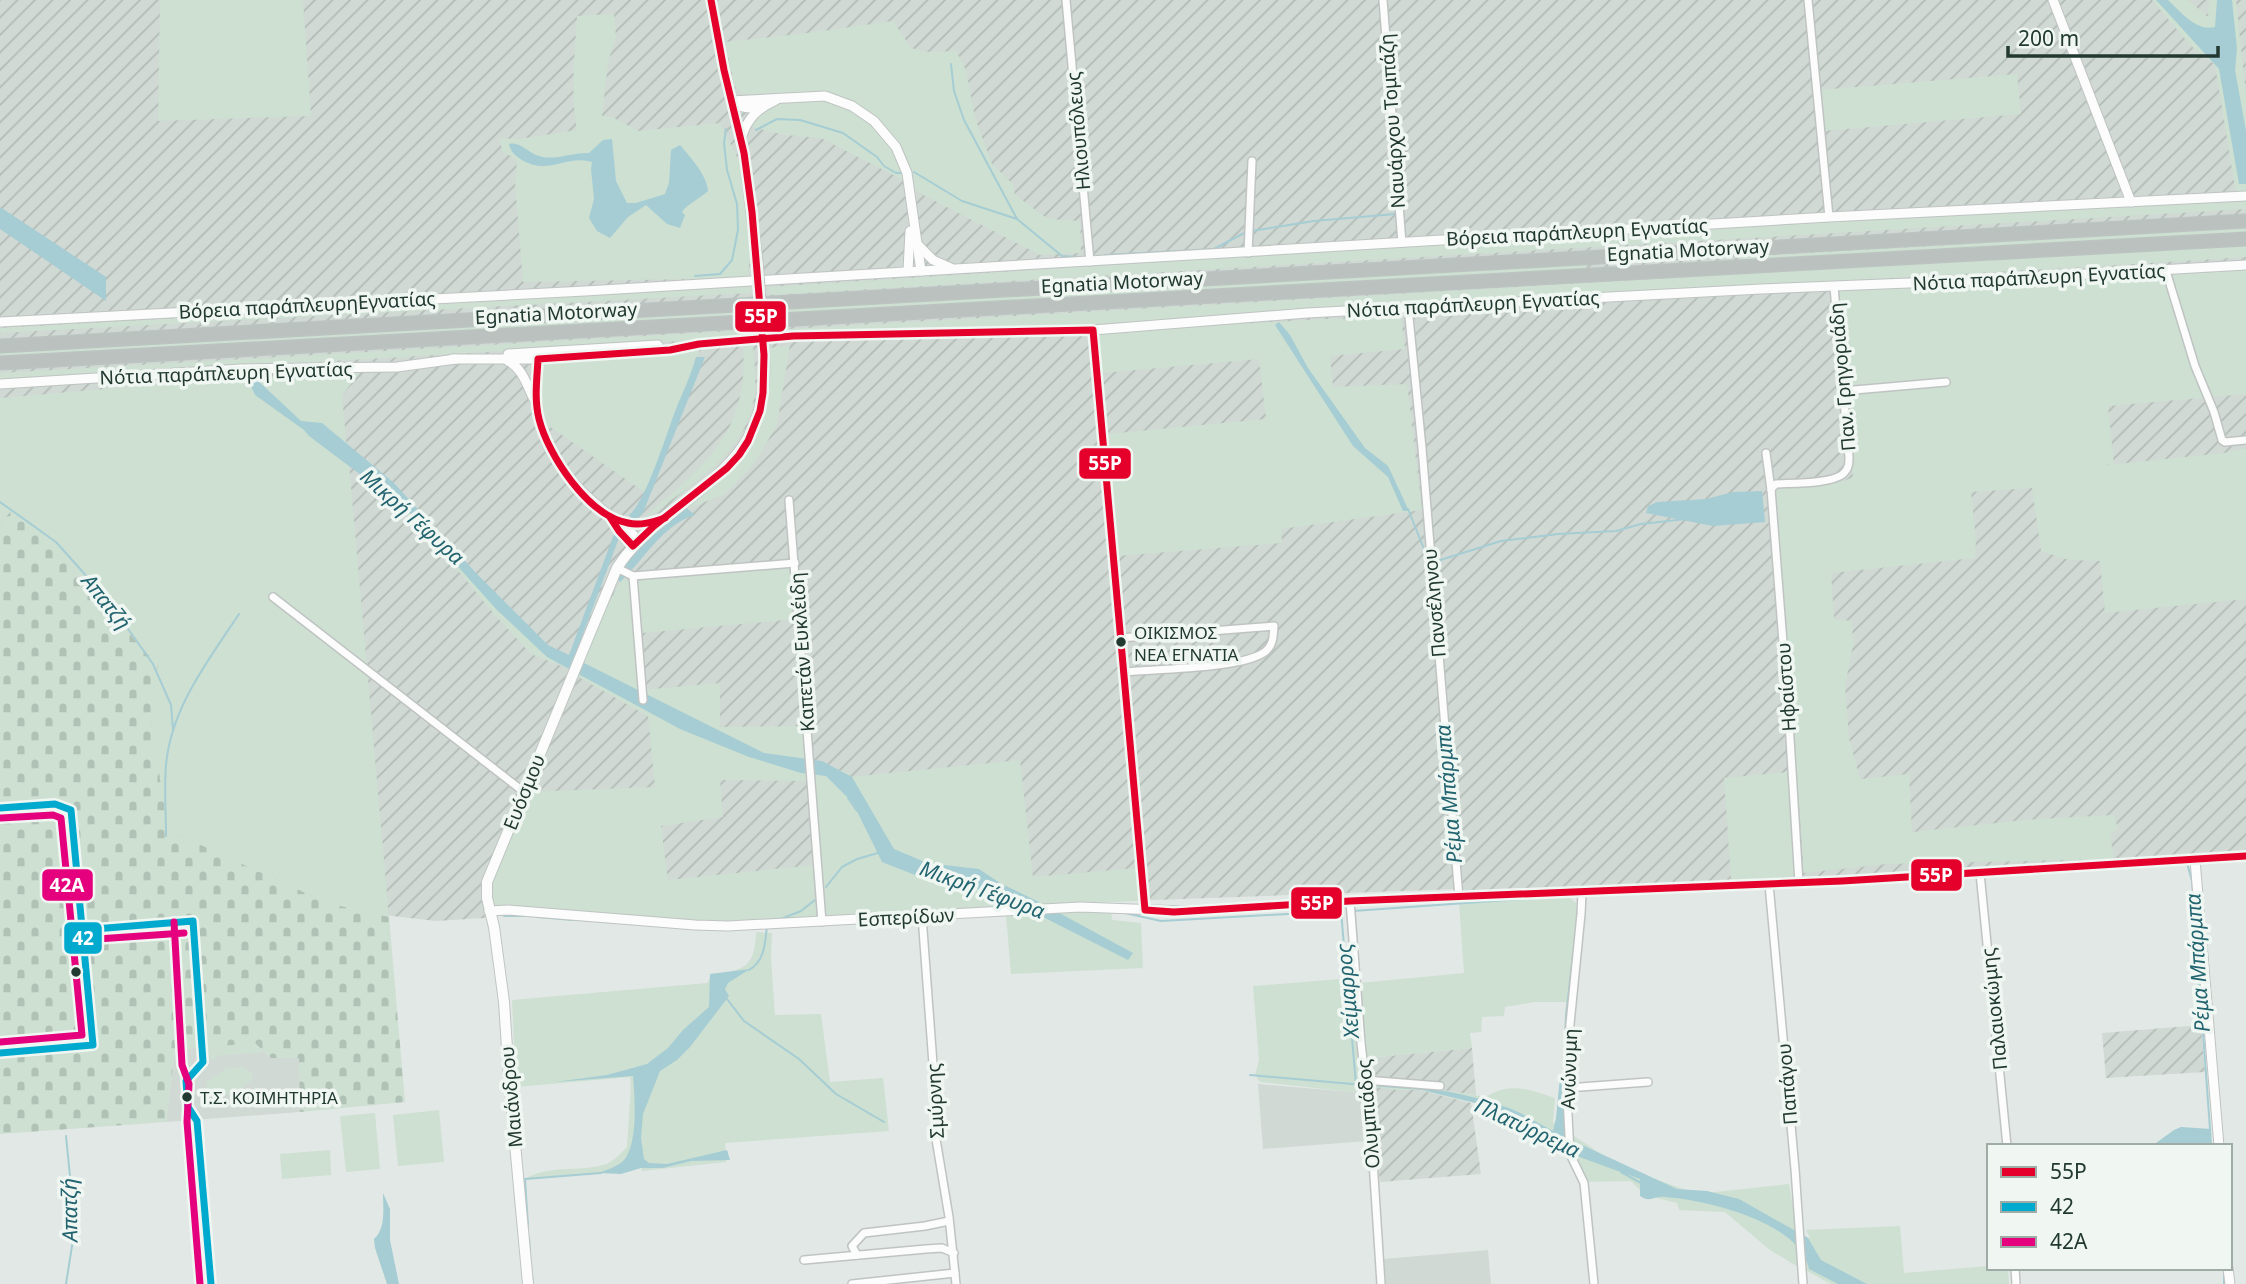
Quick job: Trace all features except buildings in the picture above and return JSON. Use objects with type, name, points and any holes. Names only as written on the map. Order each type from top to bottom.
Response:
[{"type":"highway","name":"Egnatia Motorway","points":[[0,346],[2246,221]]},
{"type":"highway","name":"Egnatia Motorway","points":[[0,363],[2246,239]]},
{"type":"main road","points":[[617,568],[636,544],[665,517],[727,468],[747,441],[762,402],[765,371],[752,212],[741,141],[711,0]]},
{"type":"main road","name":"Ευόσμου","points":[[489,911],[487,882],[617,568]]},
{"type":"main road","name":"Μαιάνδρου","points":[[489,911],[494,926],[504,1002],[528,1284]]},
{"type":"street","name":"Ηλιουπόλεως","points":[[1066,0],[1090,262]]},
{"type":"street","name":"Ναυάρχου Τομπάζη","points":[[1382,0],[1402,243]]},
{"type":"street","points":[[1808,0],[1829,217]]},
{"type":"street","points":[[2053,0],[2131,202]]},
{"type":"street","points":[[731,101],[813,96],[837,99],[874,121],[887,135],[907,173],[920,271]]},
{"type":"street","points":[[741,141],[748,121],[762,107],[781,97]]},
{"type":"street","points":[[731,101],[741,107],[762,107]]},
{"type":"street","points":[[1248,253],[1252,161]]},
{"type":"street","name":"Βόρεια παράπλευρη Εγνατίας","points":[[908,271],[1829,217],[2246,196]]},
{"type":"street","points":[[908,271],[911,216]]},
{"type":"street","points":[[917,244],[933,260],[952,269]]},
{"type":"street","name":"Νότια παράπλευρη Εγνατίας","points":[[452,359],[503,359],[670,350],[699,344],[793,336],[1093,330],[1408,307],[2246,265]]},
{"type":"street","name":"Βόρεια παράπλευρηΕγνατίας","points":[[0,322],[908,271]]},
{"type":"street","points":[[2166,271],[2195,366],[2214,411],[2221,440],[2246,440]]},
{"type":"street","name":"Παν. Γρηγοριάδη","points":[[1771,490],[1776,484],[1835,479],[1847,470],[1849,457],[1834,286]]},
{"type":"street","name":"Πανσέληνου","points":[[1408,307],[1459,898]]},
{"type":"street","points":[[1093,330],[1145,910]]},
{"type":"street","points":[[529,390],[535,357]]},
{"type":"street","points":[[535,357],[536,403],[543,435],[558,464],[589,499],[610,517],[619,531],[636,544]]},
{"type":"street","name":"Νότια παράπλευρη Εγνατίας","points":[[0,384],[241,369],[397,366],[452,359],[535,357]]},
{"type":"street","points":[[503,359],[517,365],[536,403]]},
{"type":"street","points":[[1843,391],[1946,382]]},
{"type":"street","name":"Ηφαίστου","points":[[1766,453],[1788,710],[1799,883]]},
{"type":"street","points":[[789,500],[795,563]]},
{"type":"street","points":[[610,517],[624,523],[638,524],[665,517]]},
{"type":"street","points":[[624,523],[630,529],[636,544]]},
{"type":"street","name":"Καπετάν Ευκλέιδη","points":[[633,576],[795,563],[822,922]]},
{"type":"street","points":[[617,568],[633,576],[643,700]]},
{"type":"street","points":[[273,597],[524,792]]},
{"type":"street","points":[[1120,638],[1274,626],[1273,639],[1265,652],[1239,663],[1123,672]]},
{"type":"street","name":"Εσπερίδων","points":[[489,911],[508,910],[712,926],[1080,907],[1174,912],[1350,901],[1799,883],[2246,856]]},
{"type":"street","points":[[2195,860],[2219,1144]]},
{"type":"street","name":"Παλαιοκώμης","points":[[1980,873],[2007,1144]]},
{"type":"street","name":"Παπάγου","points":[[1769,884],[1803,1284]]},
{"type":"street","name":"Ανώνυμη","points":[[1582,893],[1567,1088],[1570,1154],[1584,1184],[1594,1284]]},
{"type":"street","name":"Ολυμπιάδος","points":[[1350,901],[1371,1130],[1381,1284]]},
{"type":"street","name":"Σμύρνης","points":[[922,916],[936,1139],[950,1221],[956,1284]]},
{"type":"street","points":[[1365,1080],[1440,1086]]},
{"type":"street","points":[[1567,1088],[1648,1082]]},
{"type":"street","points":[[197,1121],[211,1284]]},
{"type":"street","points":[[857,1255],[852,1246],[864,1233],[950,1221]]},
{"type":"street","points":[[804,1260],[942,1248],[954,1253]]},
{"type":"street","points":[[852,1284],[956,1273]]},
{"type":"shaded area","points":[[0,0],[2246,0],[2246,852],[1827,877],[1458,893],[1457,889],[1072,903],[695,924],[502,906],[484,908],[485,918],[436,921],[392,916],[327,903],[0,774]]},
{"type":"shaded area","points":[[2201,1025],[2205,1072],[2106,1078],[2102,1033]]},
{"type":"shaded area","points":[[255,1043],[271,1058],[300,1058],[300,1112],[166,1122],[175,1049]]},
{"type":"shaded area","points":[[1472,1048],[1476,1095],[1440,1090],[1440,1083],[1374,1078],[1368,1075],[1366,1058]]},
{"type":"shaded area","points":[[1258,1084],[1364,1093],[1367,1141],[1263,1149]]},
{"type":"shaded area","points":[[1369,1086],[1419,1090],[1471,1103],[1481,1174],[1380,1182]]},
{"type":"shaded area","points":[[1488,1250],[1491,1284],[1386,1284],[1384,1259]]},
{"type":"green space","points":[[160,0],[303,0],[311,116],[158,121]]},
{"type":"green space","points":[[2152,0],[2188,0],[2208,17],[2209,0],[2236,0],[2246,95],[2246,193],[2236,193],[2215,65],[2190,45]]},
{"type":"green space","points":[[614,14],[616,37],[608,62],[602,116],[612,117],[638,131],[720,123],[742,167],[751,235],[748,278],[523,282],[515,183],[517,160],[502,151],[500,138],[519,139],[577,130],[573,87],[577,16]]},
{"type":"green space","points":[[893,21],[911,48],[925,52],[956,51],[966,70],[975,118],[992,164],[1013,184],[1015,195],[1048,219],[1080,221],[1081,253],[1040,255],[821,138],[785,135],[748,126],[749,98],[735,87],[725,42]]},
{"type":"green space","points":[[2017,74],[2021,114],[1823,131],[1820,90]]},
{"type":"green space","points":[[2246,199],[2246,209],[770,295],[768,287],[1485,241]]},
{"type":"green space","points":[[2246,228],[2246,233],[1740,260],[1740,257]]},
{"type":"green space","points":[[2246,245],[2246,257],[2134,264],[993,330],[771,337],[771,330]]},
{"type":"green space","points":[[1586,265],[1587,269],[0,356],[0,352]]},
{"type":"green space","points":[[2246,266],[2246,394],[2108,406],[2114,464],[2088,467],[2224,453],[2246,448],[2246,599],[2105,613],[2100,561],[2069,560],[2041,551],[2032,488],[1971,492],[1975,558],[1831,573],[1834,619],[1852,621],[1853,645],[1845,686],[1849,738],[1860,779],[1909,774],[1912,832],[2024,820],[2114,815],[2118,828],[2110,835],[2114,859],[1887,864],[1804,873],[1775,491],[1777,488],[1844,481],[1853,477],[1839,293],[1843,289]]},
{"type":"green space","points":[[751,286],[751,293],[0,333],[0,328]]},
{"type":"green space","points":[[1401,318],[1405,349],[1330,356],[1333,387],[1407,384],[1422,510],[1281,529],[1282,543],[1117,556],[1107,434],[1266,419],[1259,359],[1102,373],[1099,332],[1326,319]]},
{"type":"green space","points":[[749,330],[750,337],[0,380],[0,373]]},
{"type":"green space","points":[[753,345],[755,389],[744,429],[720,461],[656,512],[643,518],[685,482],[718,446],[730,426],[738,403],[743,377],[743,347]]},
{"type":"green space","points":[[790,345],[777,424],[750,468],[725,494],[677,513],[723,477],[747,451],[763,418],[768,397],[769,348]]},
{"type":"green space","points":[[700,349],[650,496],[539,419],[538,363]]},
{"type":"green space","points":[[361,372],[342,395],[347,451],[372,471],[534,639],[578,663],[621,580],[794,565],[797,619],[642,633],[641,690],[720,683],[720,727],[806,726],[809,760],[848,773],[850,777],[1020,760],[1033,877],[1136,868],[1139,901],[1050,904],[1111,910],[1112,920],[1141,923],[1143,968],[1011,974],[1006,915],[990,908],[826,916],[810,781],[720,780],[723,817],[661,826],[668,880],[814,865],[818,917],[711,924],[491,906],[487,882],[524,792],[655,787],[648,716],[573,674],[574,671],[531,654],[421,526],[349,464],[389,917],[327,903],[183,837],[166,836],[151,722],[151,670],[130,634],[55,552],[9,513],[0,524],[0,398]]},
{"type":"green space","points":[[13,509],[80,578],[158,666],[151,722],[169,836],[183,837],[327,903],[389,917],[405,1102],[300,1112],[299,1058],[271,1058],[255,1043],[175,1050],[166,1122],[0,1134],[0,524]]},
{"type":"green space","points":[[1788,772],[1795,877],[1731,880],[1724,778]]},
{"type":"green space","points":[[1569,897],[1576,903],[1577,913],[1569,1002],[1534,1002],[1505,1007],[1504,1016],[1482,1017],[1481,1032],[1470,1033],[1472,1048],[1366,1058],[1360,983],[1464,973],[1459,902]]},
{"type":"green space","points":[[756,932],[772,933],[775,1015],[821,1014],[830,1082],[883,1078],[889,1131],[725,1143],[726,1162],[642,1171],[640,1158],[627,1171],[525,1179],[534,1174],[554,1170],[596,1167],[617,1157],[627,1147],[631,1085],[630,1077],[516,1087],[512,1000],[707,983],[713,974],[734,971],[751,959]]},
{"type":"green space","points":[[1352,978],[1360,1093],[1260,1082],[1255,1075],[1259,1060],[1253,986]]},
{"type":"green space","points":[[204,1035],[265,1038],[263,1050],[259,1053],[221,1055],[213,1060],[207,1055]]},
{"type":"green space","points":[[241,1067],[252,1072],[252,1080],[241,1088],[226,1095],[207,1091],[206,1082],[227,1068]]},
{"type":"green space","points":[[1412,1085],[1486,1097],[1504,1089],[1520,1088],[1555,1098],[1553,1122],[1619,1166],[1697,1194],[1789,1184],[1797,1232],[1798,1267],[1770,1250],[1725,1212],[1679,1210],[1677,1203],[1645,1195],[1631,1181],[1584,1182],[1563,1150],[1478,1104],[1419,1090],[1369,1086]]},
{"type":"green space","points":[[439,1110],[444,1162],[398,1166],[393,1115]]},
{"type":"green space","points":[[375,1113],[380,1169],[346,1172],[340,1116]]},
{"type":"green space","points":[[330,1150],[331,1175],[282,1179],[280,1154]]},
{"type":"green space","points":[[1900,1226],[1904,1273],[1987,1266],[1987,1270],[2008,1270],[2009,1284],[1867,1284],[1822,1261],[1860,1284],[1831,1284],[1805,1270],[1803,1236],[1810,1238],[1806,1230]]},
{"type":"water","points":[[2156,0],[2168,0],[2189,20],[2208,28],[2215,27],[2217,0],[2232,0],[2237,49],[2235,70],[2246,131],[2246,184],[2239,184],[2219,69]]},
{"type":"water","points":[[612,139],[616,181],[627,203],[665,194],[669,183],[671,150],[680,145],[693,161],[705,179],[708,191],[682,212],[685,215],[680,228],[667,224],[646,205],[628,217],[610,238],[597,231],[589,218],[594,199],[592,162],[583,160],[541,166],[522,160],[515,155],[509,144],[517,144],[539,156],[551,158],[589,153],[603,140]]},
{"type":"water","points":[[0,207],[106,277],[106,301],[0,229]]},
{"type":"water","points":[[1279,322],[1365,448],[1388,466],[1409,511],[1403,511],[1388,477],[1353,446],[1275,325]]},
{"type":"water","points":[[696,357],[705,357],[643,513],[633,522],[629,515],[636,508],[649,482]]},
{"type":"water","points":[[253,376],[301,421],[322,423],[393,482],[477,574],[548,645],[569,655],[614,534],[619,538],[574,658],[764,753],[822,761],[852,777],[894,849],[927,863],[979,869],[1000,883],[1133,953],[1128,960],[1041,916],[973,887],[925,879],[882,862],[853,803],[826,776],[801,773],[749,757],[680,729],[547,657],[497,610],[406,509],[255,395],[247,377]]},
{"type":"water","points":[[1762,491],[1765,522],[1713,526],[1646,513],[1648,506],[1657,502],[1706,499],[1733,492]]},
{"type":"water","points":[[684,506],[695,515],[683,520],[663,535],[620,582],[617,578],[624,554]]},
{"type":"water","points":[[750,969],[728,983],[725,989],[729,996],[690,1047],[660,1071],[643,1114],[641,1138],[644,1159],[649,1163],[667,1164],[727,1150],[730,1160],[691,1161],[663,1168],[641,1168],[621,1174],[599,1173],[624,1160],[632,1143],[633,1076],[555,1082],[607,1075],[647,1064],[668,1048],[683,1030],[709,1007],[710,974]]},
{"type":"water","points":[[1564,1072],[1563,1101],[1567,1138],[1677,1189],[1707,1191],[1739,1199],[1808,1238],[1821,1260],[1867,1284],[1838,1284],[1809,1269],[1802,1253],[1790,1240],[1754,1218],[1693,1201],[1664,1197],[1643,1198],[1640,1196],[1640,1179],[1574,1155],[1546,1134],[1476,1103],[1422,1090],[1369,1086],[1440,1090],[1492,1102],[1515,1110],[1553,1131],[1560,1077]]},
{"type":"water","points":[[2181,1127],[2211,1129],[2212,1144],[2156,1144]]},
{"type":"water","points":[[383,1193],[390,1209],[390,1240],[399,1284],[387,1284],[375,1248],[374,1239],[382,1224]]},
{"type":"waterway","points":[[951,64],[954,91],[964,120],[1017,219],[1062,256],[1078,257]]},
{"type":"waterway","points":[[756,130],[777,119],[800,120],[843,133],[877,157],[884,166],[896,173],[902,173]]},
{"type":"waterway","points":[[695,276],[720,274],[732,260],[738,230],[737,204],[727,170],[724,143],[726,129]]},
{"type":"waterway","points":[[914,172],[962,201],[1017,219]]},
{"type":"waterway","name":"Ρέμα Μπάρμπα","points":[[1252,231],[1314,221],[1395,214]]},
{"type":"waterway","points":[[1105,255],[1214,249],[1246,232]]},
{"type":"waterway","name":"Απατζή","points":[[0,502],[56,542],[106,598],[153,664],[171,705],[173,729]]},
{"type":"waterway","name":"Ρέμα Μπάρμπα","points":[[1408,509],[1428,559]]},
{"type":"waterway","name":"Ρέμα Μπάρμπα","points":[[1434,562],[1501,541],[1616,531],[1641,524],[1686,519]]},
{"type":"waterway","name":"Απατζή","points":[[166,836],[166,765],[175,724],[204,667],[239,614]]},
{"type":"waterway","name":"Μικρή Γέφυρα","points":[[848,798],[857,811]]},
{"type":"waterway","points":[[826,887],[842,867],[878,853]]},
{"type":"waterway","name":"Ρέμα Μπάρμπα","points":[[2187,863],[2192,881],[2210,1129]]},
{"type":"waterway","points":[[1353,911],[1550,897]]},
{"type":"waterway","points":[[781,919],[801,911],[815,900]]},
{"type":"waterway","name":"Χείμαρρος","points":[[1125,913],[1161,921],[1341,911],[1356,1084]]},
{"type":"waterway","points":[[504,916],[524,916]]},
{"type":"waterway","points":[[537,917],[573,920]]},
{"type":"waterway","points":[[749,970],[761,957],[767,926]]},
{"type":"waterway","name":"Ρέμα Μπάρμπα","points":[[1563,1096],[1566,1015],[1575,938]]},
{"type":"waterway","points":[[727,999],[744,1021],[799,1059],[836,1094],[884,1122]]},
{"type":"waterway","name":"Πλατύρρεμα","points":[[1250,1075],[1364,1085]]},
{"type":"waterway","name":"Απατζή","points":[[66,1136],[75,1227],[66,1284]]},
{"type":"waterway","name":"Πλατύρρεμα","points":[[1621,1172],[1641,1183]]},
{"type":"waterway","points":[[528,1226],[525,1179],[601,1173]]},
{"type":"waterway","points":[[529,1238],[530,1254]]},
{"type":"waterway","points":[[531,1266],[533,1284]]},
{"type":"waterway","name":"Ρέμα Μπάρμπα","points":[[2224,1270],[2224,1284]]},
{"type":"transit line","name":"55Ρ","points":[[610,517],[633,546],[727,468],[748,441],[760,411],[764,355],[752,212],[744,153],[711,0]]},
{"type":"transit line","name":"55Ρ","points":[[665,518],[637,524],[613,518],[598,509],[572,482],[551,449],[537,412],[538,359],[670,350],[699,344],[793,336],[1093,330],[1145,910],[1174,912],[1350,901],[1842,881],[2246,856]]},
{"type":"transit line","name":"42","points":[[0,808],[55,804],[71,810],[93,1045],[0,1053]]},
{"type":"transit line","name":"42Α","points":[[0,1042],[82,1035],[61,818],[53,815],[1,818]]},
{"type":"transit line","name":"42","points":[[82,930],[193,921],[203,1062],[186,1081],[188,1107],[197,1121],[211,1284]]},
{"type":"transit line","name":"42Α","points":[[174,922],[182,1065],[189,1084],[187,1122],[200,1284]]},
{"type":"transit line","name":"42Α","points":[[83,940],[184,933]]},
{"type":"place","name":"ΟΙΚΙΣΜΟΣ ΝΕΑ ΕΓΝΑΤΙΑ","points":[[1121,642]]},
{"type":"place","name":"Τ.Σ. ΚΟΙΜΗΤΗΡΙΑ","points":[[187,1097]]}]
